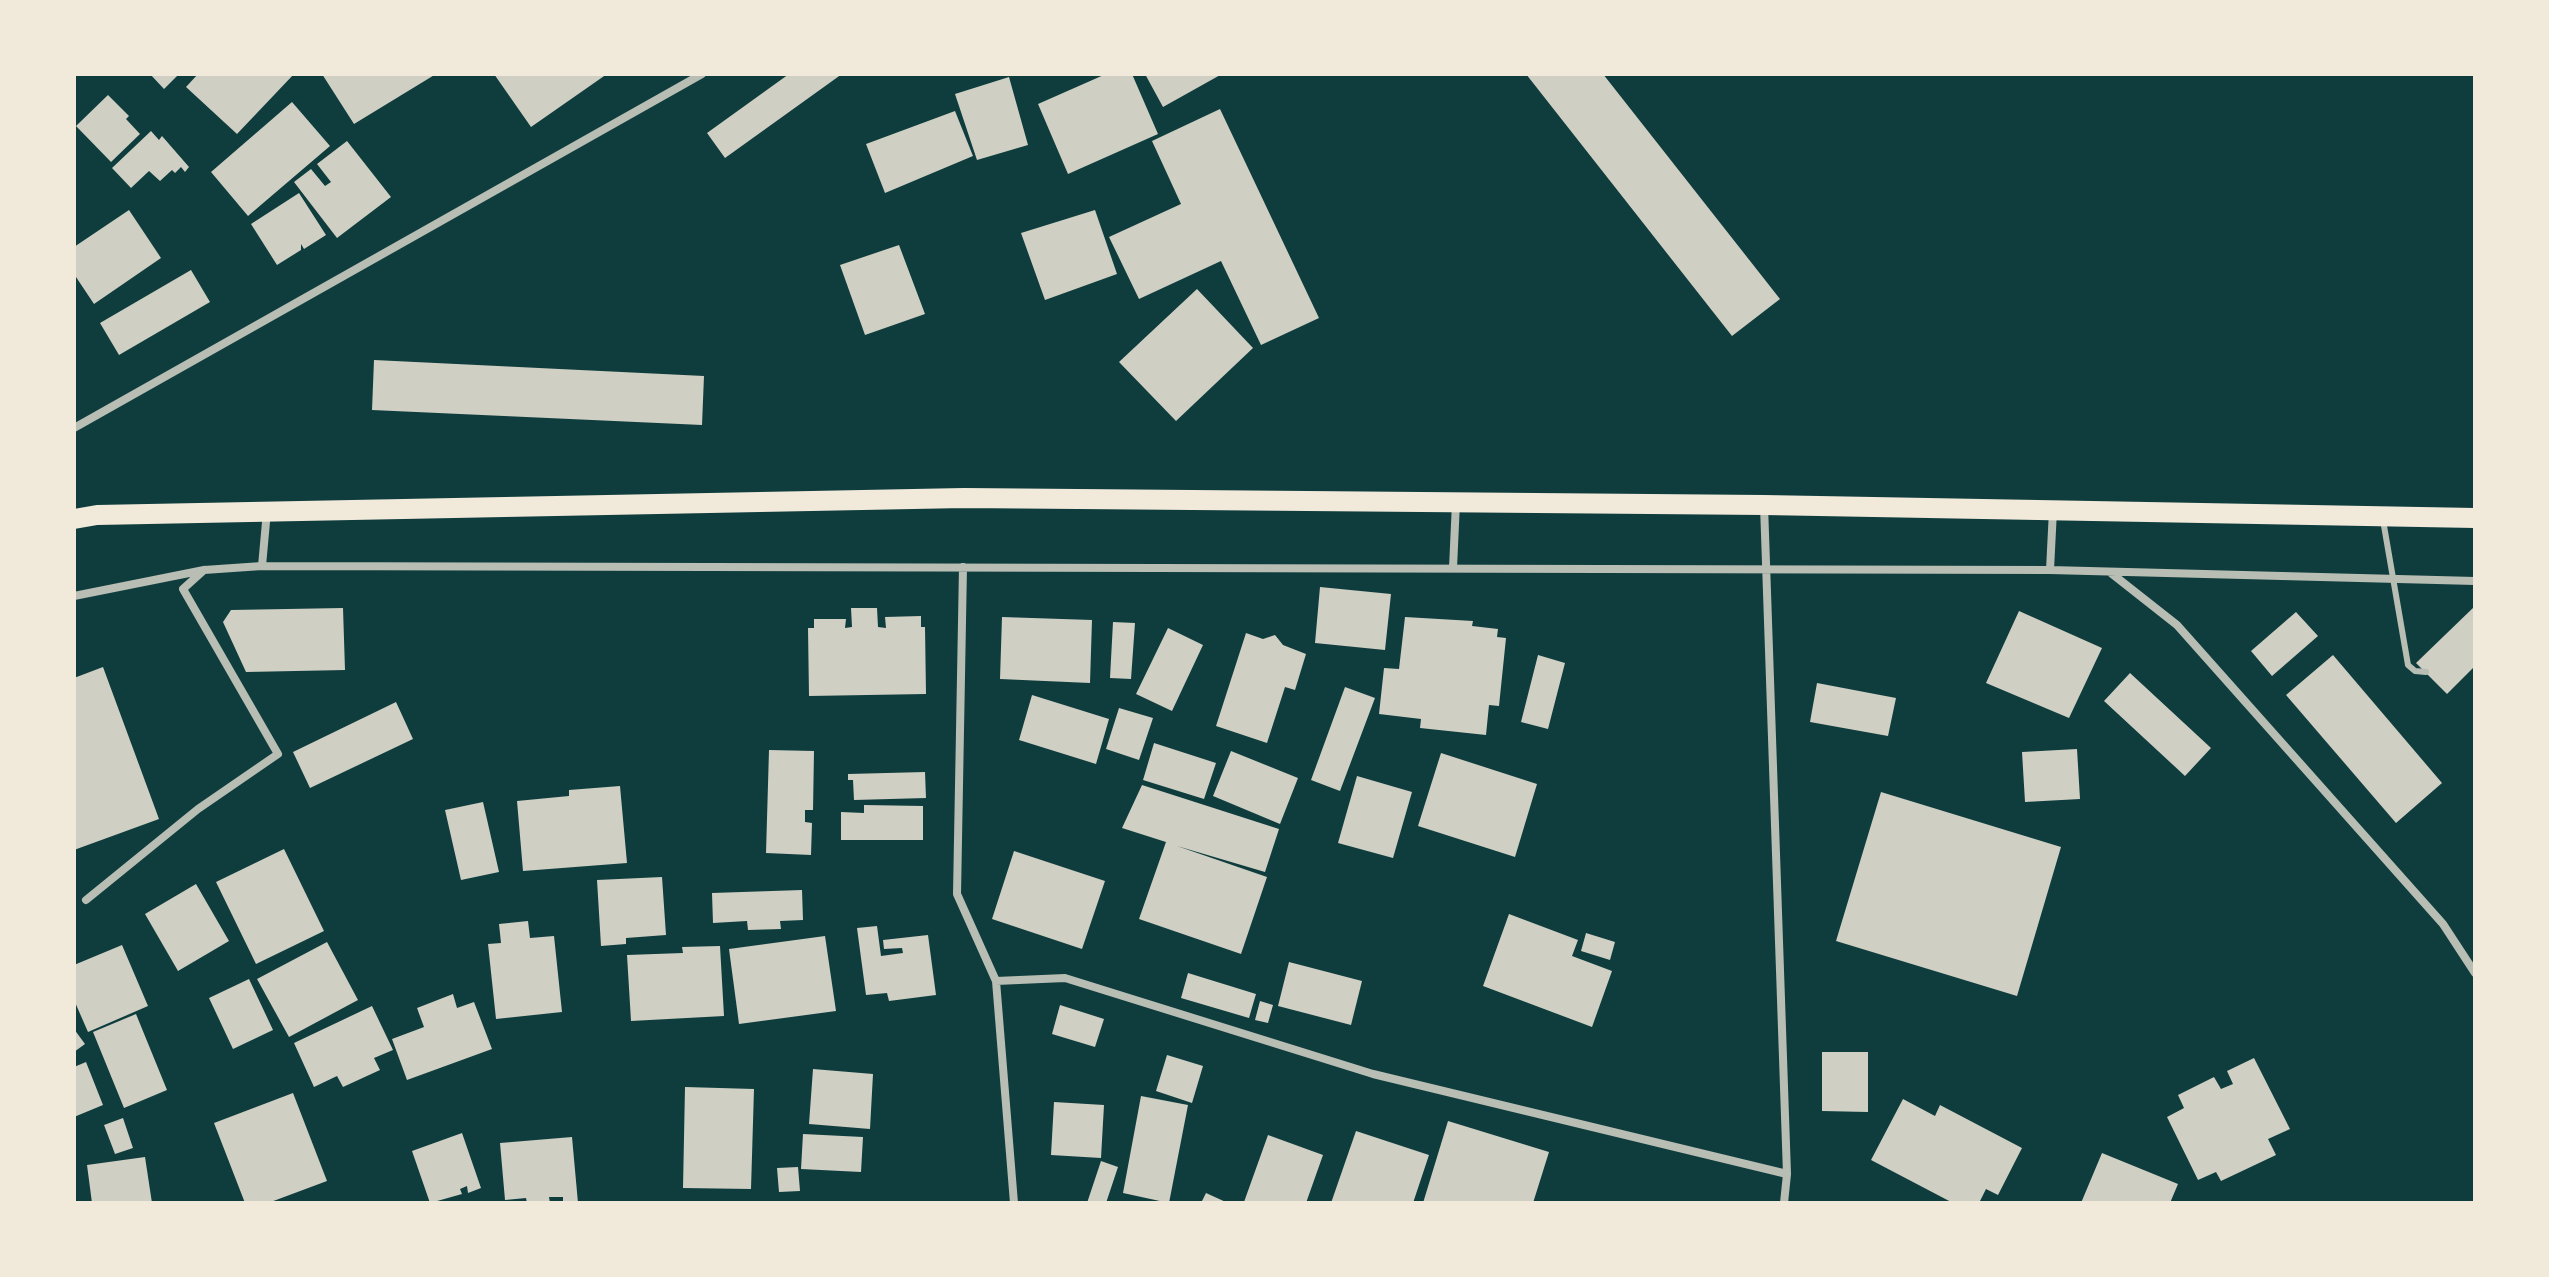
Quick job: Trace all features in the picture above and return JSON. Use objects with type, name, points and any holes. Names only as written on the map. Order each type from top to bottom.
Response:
[{"type":"main road","points":[[74,519],[97,515],[964,498],[1764,505],[2475,518]]},
{"type":"street","points":[[74,428],[702,74]]},
{"type":"street","points":[[1453,568],[1456,502]]},
{"type":"street","points":[[1764,505],[1787,1174],[1784,1203]]},
{"type":"street","points":[[2050,570],[2053,509]]},
{"type":"street","points":[[262,566],[267,511]]},
{"type":"street","points":[[74,596],[204,570],[262,566],[2050,570],[2475,581]]},
{"type":"street","points":[[963,567],[957,894],[996,981],[1014,1203]]},
{"type":"street","points":[[86,900],[198,809],[278,754],[183,589],[204,570]]},
{"type":"street","points":[[2110,572],[2177,625],[2443,924],[2475,973]]},
{"type":"street","points":[[996,981],[1065,978],[1373,1074],[1787,1174]]},
{"type":"lane","points":[[2382,516],[2408,665],[2415,671],[2426,672]]},
{"type":"building","points":[[150,74],[179,74],[164,89]]},
{"type":"building","points":[[198,74],[294,74],[237,134],[186,87]]},
{"type":"building","points":[[322,74],[436,74],[354,124]]},
{"type":"building","points":[[494,74],[607,74],[531,127]]},
{"type":"building","points":[[789,74],[842,74],[725,158],[707,133]]},
{"type":"building","points":[[1106,74],[1132,74],[1158,134],[1068,174],[1038,104]]},
{"type":"building","points":[[1145,74],[1222,74],[1163,107]]},
{"type":"building","points":[[1526,74],[1603,74],[1780,299],[1732,336]]},
{"type":"building","points":[[1009,77],[1028,145],[977,160],[955,94]]},
{"type":"building","points":[[108,95],[129,116],[126,119],[140,134],[111,162],[76,126]]},
{"type":"building","points":[[292,102],[330,146],[248,216],[211,172]]},
{"type":"building","points":[[1220,109],[1319,318],[1261,345],[1221,261],[1139,299],[1109,237],[1181,204],[1152,141]]},
{"type":"building","points":[[955,111],[973,156],[885,193],[866,144]]},
{"type":"building","points":[[151,131],[159,140],[162,136],[189,167],[185,172],[181,167],[175,173],[172,170],[160,181],[149,171],[131,188],[112,168]]},
{"type":"building","points":[[347,141],[391,197],[337,238],[294,182],[311,169],[325,186],[331,182],[317,164]]},
{"type":"building","points":[[299,193],[326,235],[304,249],[301,244],[301,250],[277,265],[251,224]]},
{"type":"building","points":[[129,210],[161,258],[94,304],[74,274],[74,247]]},
{"type":"building","points":[[1095,210],[1117,274],[1045,300],[1021,233]]},
{"type":"building","points":[[899,245],[925,314],[865,335],[840,265]]},
{"type":"building","points":[[191,270],[210,302],[119,355],[100,323]]},
{"type":"building","points":[[1197,289],[1253,348],[1176,421],[1119,362]]},
{"type":"building","points":[[374,360],[704,376],[702,425],[372,410]]},
{"type":"building","points":[[1320,587],[1391,594],[1385,650],[1315,643]]},
{"type":"building","points":[[2475,606],[2475,666],[2447,694],[2416,663]]},
{"type":"building","points":[[343,608],[345,670],[246,672],[223,622],[231,610]]},
{"type":"building","points":[[851,608],[877,608],[878,627],[886,628],[885,617],[921,616],[921,627],[925,627],[926,694],[809,696],[808,628],[814,628],[814,619],[846,619],[845,628],[852,627]]},
{"type":"building","points":[[2019,611],[2102,648],[2069,718],[1986,683]]},
{"type":"building","points":[[2296,612],[2318,636],[2272,676],[2251,651]]},
{"type":"building","points":[[1002,617],[1092,620],[1090,683],[1000,679]]},
{"type":"building","points":[[1405,617],[1473,621],[1472,626],[1498,629],[1497,637],[1506,638],[1499,706],[1489,705],[1486,735],[1420,728],[1421,719],[1379,714],[1384,668],[1399,669]]},
{"type":"building","points":[[1113,622],[1135,623],[1131,679],[1110,678]]},
{"type":"building","points":[[1168,628],[1203,645],[1172,711],[1136,694]]},
{"type":"building","points":[[1246,633],[1263,639],[1275,635],[1283,645],[1306,654],[1295,690],[1285,687],[1267,743],[1216,726]]},
{"type":"building","points":[[1538,655],[1565,663],[1548,729],[1521,722]]},
{"type":"building","points":[[2333,655],[2442,783],[2396,823],[2286,695]]},
{"type":"building","points":[[103,667],[159,819],[74,850],[74,678]]},
{"type":"building","points":[[2130,673],[2211,748],[2185,776],[2104,701]]},
{"type":"building","points":[[1817,683],[1896,698],[1888,736],[1810,722]]},
{"type":"building","points":[[1345,687],[1375,698],[1340,791],[1311,780]]},
{"type":"building","points":[[1032,695],[1109,719],[1096,764],[1019,740]]},
{"type":"building","points":[[396,702],[413,739],[310,788],[293,752]]},
{"type":"building","points":[[1119,708],[1153,718],[1139,760],[1106,749]]},
{"type":"building","points":[[1154,743],[1216,763],[1204,799],[1143,780]]},
{"type":"building","points":[[2077,749],[2080,799],[2025,802],[2022,752]]},
{"type":"building","points":[[769,750],[814,751],[813,810],[805,810],[805,822],[812,823],[811,855],[766,853]]},
{"type":"building","points":[[1231,751],[1298,778],[1280,824],[1213,796]]},
{"type":"building","points":[[1441,753],[1537,784],[1515,857],[1418,826]]},
{"type":"building","points":[[925,772],[926,798],[854,800],[853,780],[848,780],[848,774]]},
{"type":"building","points":[[1357,776],[1412,792],[1393,858],[1338,843]]},
{"type":"building","points":[[1142,785],[1279,829],[1265,872],[1177,846],[1267,877],[1241,954],[1139,919],[1166,842],[1122,828]]},
{"type":"building","points":[[620,786],[627,863],[523,871],[517,801],[569,796],[569,790]]},
{"type":"building","points":[[1881,792],[2061,847],[2017,996],[1836,941]]},
{"type":"building","points":[[483,802],[499,872],[461,880],[445,810]]},
{"type":"building","points":[[864,805],[923,806],[923,840],[841,840],[841,812],[864,813]]},
{"type":"building","points":[[284,849],[324,931],[256,964],[216,882]]},
{"type":"building","points":[[1014,851],[1105,881],[1082,949],[992,919]]},
{"type":"building","points":[[662,877],[666,935],[626,938],[626,944],[601,946],[597,880]]},
{"type":"building","points":[[196,884],[229,941],[178,971],[145,914]]},
{"type":"building","points":[[802,890],[803,920],[780,921],[781,929],[748,930],[747,921],[713,923],[712,893]]},
{"type":"building","points":[[1509,914],[1578,940],[1572,956],[1612,971],[1592,1027],[1483,986]]},
{"type":"building","points":[[528,921],[530,938],[554,936],[562,1012],[496,1019],[488,944],[501,943],[499,924]]},
{"type":"building","points":[[877,926],[881,956],[903,953],[902,948],[884,949],[883,940],[928,935],[936,995],[889,1001],[887,993],[866,995],[857,928]]},
{"type":"building","points":[[1586,933],[1615,942],[1610,960],[1581,951]]},
{"type":"building","points":[[825,936],[836,1011],[739,1024],[729,949]]},
{"type":"building","points":[[327,942],[358,1000],[289,1037],[257,979]]},
{"type":"building","points":[[122,945],[148,1006],[88,1032],[74,1000],[74,965]]},
{"type":"building","points":[[720,946],[724,1016],[631,1021],[627,955],[683,953],[682,947]]},
{"type":"building","points":[[1289,962],[1362,981],[1351,1025],[1278,1006]]},
{"type":"building","points":[[1188,973],[1256,994],[1249,1018],[1181,998]]},
{"type":"building","points":[[249,979],[273,1030],[233,1049],[209,998]]},
{"type":"building","points":[[453,994],[457,1008],[474,1002],[492,1049],[407,1080],[392,1039],[424,1027],[417,1008]]},
{"type":"building","points":[[1260,1001],[1273,1005],[1268,1023],[1255,1020]]},
{"type":"building","points":[[1060,1005],[1104,1019],[1095,1047],[1052,1034]]},
{"type":"building","points":[[372,1006],[393,1050],[374,1058],[380,1070],[343,1087],[337,1076],[314,1087],[294,1043]]},
{"type":"building","points":[[136,1014],[167,1090],[124,1108],[93,1032]]},
{"type":"building","points":[[74,1029],[85,1044],[74,1052]]},
{"type":"building","points":[[1822,1052],[1868,1052],[1868,1112],[1822,1111]]},
{"type":"building","points":[[1167,1055],[1203,1066],[1192,1103],[1156,1091]]},
{"type":"building","points":[[2254,1058],[2290,1129],[2268,1139],[2276,1155],[2221,1181],[2216,1172],[2198,1180],[2167,1117],[2184,1108],[2178,1095],[2214,1077],[2221,1089],[2233,1084],[2227,1071]]},
{"type":"building","points":[[86,1062],[103,1105],[74,1117],[74,1067]]},
{"type":"building","points":[[813,1069],[873,1074],[870,1129],[809,1124]]},
{"type":"building","points":[[685,1087],[754,1089],[751,1189],[683,1188]]},
{"type":"building","points":[[293,1093],[327,1181],[268,1203],[245,1203],[214,1123]]},
{"type":"building","points":[[1141,1096],[1188,1105],[1169,1203],[1123,1193]]},
{"type":"building","points":[[1903,1099],[1935,1116],[1940,1105],[2022,1148],[1998,1195],[1986,1189],[1979,1203],[1953,1203],[1871,1160]]},
{"type":"building","points":[[1054,1102],[1104,1105],[1101,1158],[1051,1155]]},
{"type":"building","points":[[123,1118],[133,1148],[115,1154],[104,1125]]},
{"type":"building","points":[[1448,1121],[1549,1152],[1533,1203],[1423,1203]]},
{"type":"building","points":[[1356,1131],[1429,1155],[1413,1203],[1331,1203]]},
{"type":"building","points":[[462,1133],[481,1188],[468,1193],[467,1186],[460,1189],[462,1194],[430,1203],[412,1151]]},
{"type":"building","points":[[803,1134],[863,1137],[861,1172],[801,1169]]},
{"type":"building","points":[[1268,1135],[1323,1155],[1306,1203],[1244,1202]]},
{"type":"building","points":[[572,1137],[578,1203],[563,1203],[563,1197],[549,1197],[550,1203],[527,1203],[526,1198],[505,1200],[500,1143]]},
{"type":"building","points":[[2102,1153],[2178,1184],[2170,1203],[2081,1203]]},
{"type":"building","points":[[145,1157],[152,1203],[92,1203],[87,1165]]},
{"type":"building","points":[[1101,1161],[1118,1167],[1106,1203],[1087,1203]]},
{"type":"building","points":[[798,1167],[800,1191],[779,1192],[777,1168]]},
{"type":"building","points":[[1206,1193],[1228,1203],[1201,1203]]}]
